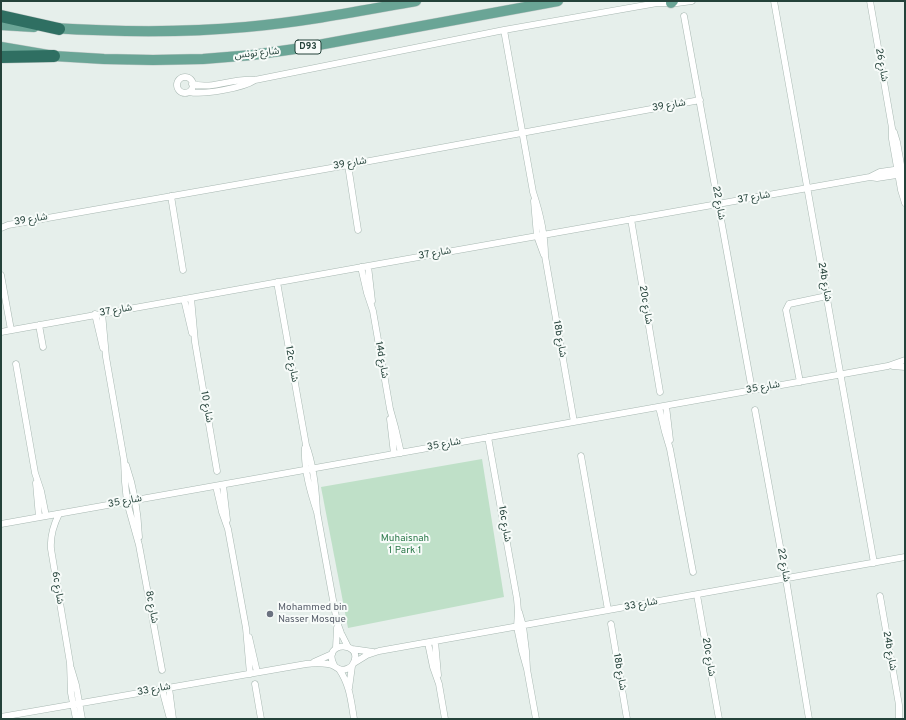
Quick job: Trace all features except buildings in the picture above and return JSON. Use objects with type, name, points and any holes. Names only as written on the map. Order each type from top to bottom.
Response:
[{"type":"highway","points":[[1,16],[60,29]]},
{"type":"highway","points":[[1,57],[54,56]]},
{"type":"main road","points":[[1,25],[106,31],[153,32],[200,30],[293,22],[416,1]]},
{"type":"main road","name":"شارع تونس","points":[[1,47],[54,56],[104,59],[203,59],[252,55],[309,47],[558,1]]},
{"type":"street","points":[[192,84],[203,86],[243,80],[255,80],[504,30],[657,3],[677,3],[690,1]]},
{"type":"street","name":"24b شارع","points":[[774,1],[874,563]]},
{"type":"street","name":"شارع 26","points":[[870,1],[892,128],[896,139],[901,194],[905,203]]},
{"type":"street","name":"شارع 22","points":[[684,16],[752,390]]},
{"type":"street","name":"18b شارع","points":[[504,30],[534,192],[544,235],[545,256],[574,422]]},
{"type":"street","points":[[189,92],[192,84],[189,79],[181,79],[177,84],[178,90],[183,93],[204,93],[240,87],[255,80]]},
{"type":"street","name":"شارع 39","points":[[1,228],[8,225],[348,165],[700,100]]},
{"type":"street","points":[[348,165],[358,230]]},
{"type":"street","name":"شارع 37","points":[[1,332],[631,219],[870,178],[880,172],[900,172]]},
{"type":"street","name":"شارع 26","points":[[900,172],[905,187]]},
{"type":"street","name":"18b شارع","points":[[534,192],[537,236],[545,256]]},
{"type":"street","points":[[171,196],[183,270]]},
{"type":"street","name":"20c شارع","points":[[631,219],[660,392]]},
{"type":"street","name":"14d شارع","points":[[368,266],[373,311],[390,409],[394,454]]},
{"type":"street","name":"14d شارع","points":[[361,267],[373,311]]},
{"type":"street","points":[[1,275],[11,330]]},
{"type":"street","name":"12c شارع","points":[[277,282],[306,445],[313,469],[317,512],[337,622],[338,633],[334,651]]},
{"type":"street","points":[[800,382],[786,310],[788,304],[827,296]]},
{"type":"street","name":"شارع 10","points":[[191,298],[195,342],[217,471]]},
{"type":"street","name":"شارع 10","points":[[184,299],[189,325],[195,342]]},
{"type":"street","name":"8c شارع","points":[[102,313],[106,357],[124,460],[127,502],[139,544],[162,670]]},
{"type":"street","name":"8c شارع","points":[[95,314],[106,357]]},
{"type":"street","points":[[39,325],[43,347]]},
{"type":"street","name":"شارع 35","points":[[1,524],[800,382],[888,366],[905,360]]},
{"type":"street","points":[[16,364],[35,473],[39,517]]},
{"type":"street","name":"شارع 35","points":[[888,366],[905,367]]},
{"type":"street","points":[[662,406],[669,431],[670,449],[693,572]]},
{"type":"street","name":"14d شارع","points":[[390,409],[396,427],[401,453]]},
{"type":"street","name":"شارع 22","points":[[755,410],[786,579],[809,719]]},
{"type":"street","name":"16c شارع","points":[[488,437],[517,599],[522,651],[527,669],[536,719]]},
{"type":"street","name":"12c شارع","points":[[306,445],[306,470],[311,494],[317,512]]},
{"type":"street","points":[[581,456],[608,610]]},
{"type":"street","name":"8c شارع","points":[[124,460],[129,474],[138,521],[139,544]]},
{"type":"street","points":[[35,473],[46,516]]},
{"type":"street","points":[[223,484],[228,529],[246,628],[257,672]]},
{"type":"street","points":[[216,486],[222,512],[228,529]]},
{"type":"street","name":"6c شارع","points":[[59,514],[53,527],[51,549],[70,663],[80,703],[82,719]]},
{"type":"street","name":"شارع 33","points":[[353,664],[362,657],[376,652],[905,557]]},
{"type":"street","name":"20c شارع","points":[[697,595],[719,719]]},
{"type":"street","name":"24b شارع","points":[[880,596],[899,706],[903,719]]},
{"type":"street","name":"12c شارع","points":[[337,622],[350,648]]},
{"type":"street","name":"18b شارع","points":[[611,624],[627,719]]},
{"type":"street","points":[[246,628],[250,674]]},
{"type":"street","points":[[435,642],[439,684],[445,719]]},
{"type":"street","points":[[428,643],[433,667],[439,684]]},
{"type":"street","points":[[349,689],[355,656],[350,648],[340,646],[334,651],[331,658],[345,679],[349,689],[354,719]]},
{"type":"street","name":"شارع 33","points":[[350,648],[361,651],[376,652]]},
{"type":"street","name":"شارع 33","points":[[306,664],[322,659],[334,651]]},
{"type":"street","name":"6c شارع","points":[[70,663],[70,685],[76,719]]},
{"type":"street","name":"شارع 33","points":[[1,717],[306,664],[317,663],[336,667]]},
{"type":"street","points":[[336,667],[346,669],[353,664]]},
{"type":"street","points":[[255,684],[261,719]]},
{"type":"street","points":[[169,688],[171,719]]},
{"type":"street","points":[[162,689],[171,719]]},
{"type":"street","name":"24b شارع","points":[[899,706],[899,719]]},
{"type":"green space","name":"Muhaisnah 1 Park 1","points":[[482,459],[504,597],[348,628],[321,487]]},
{"type":"place","name":"Mohammed bin Nasser Mosque","points":[[270,614]]}]
